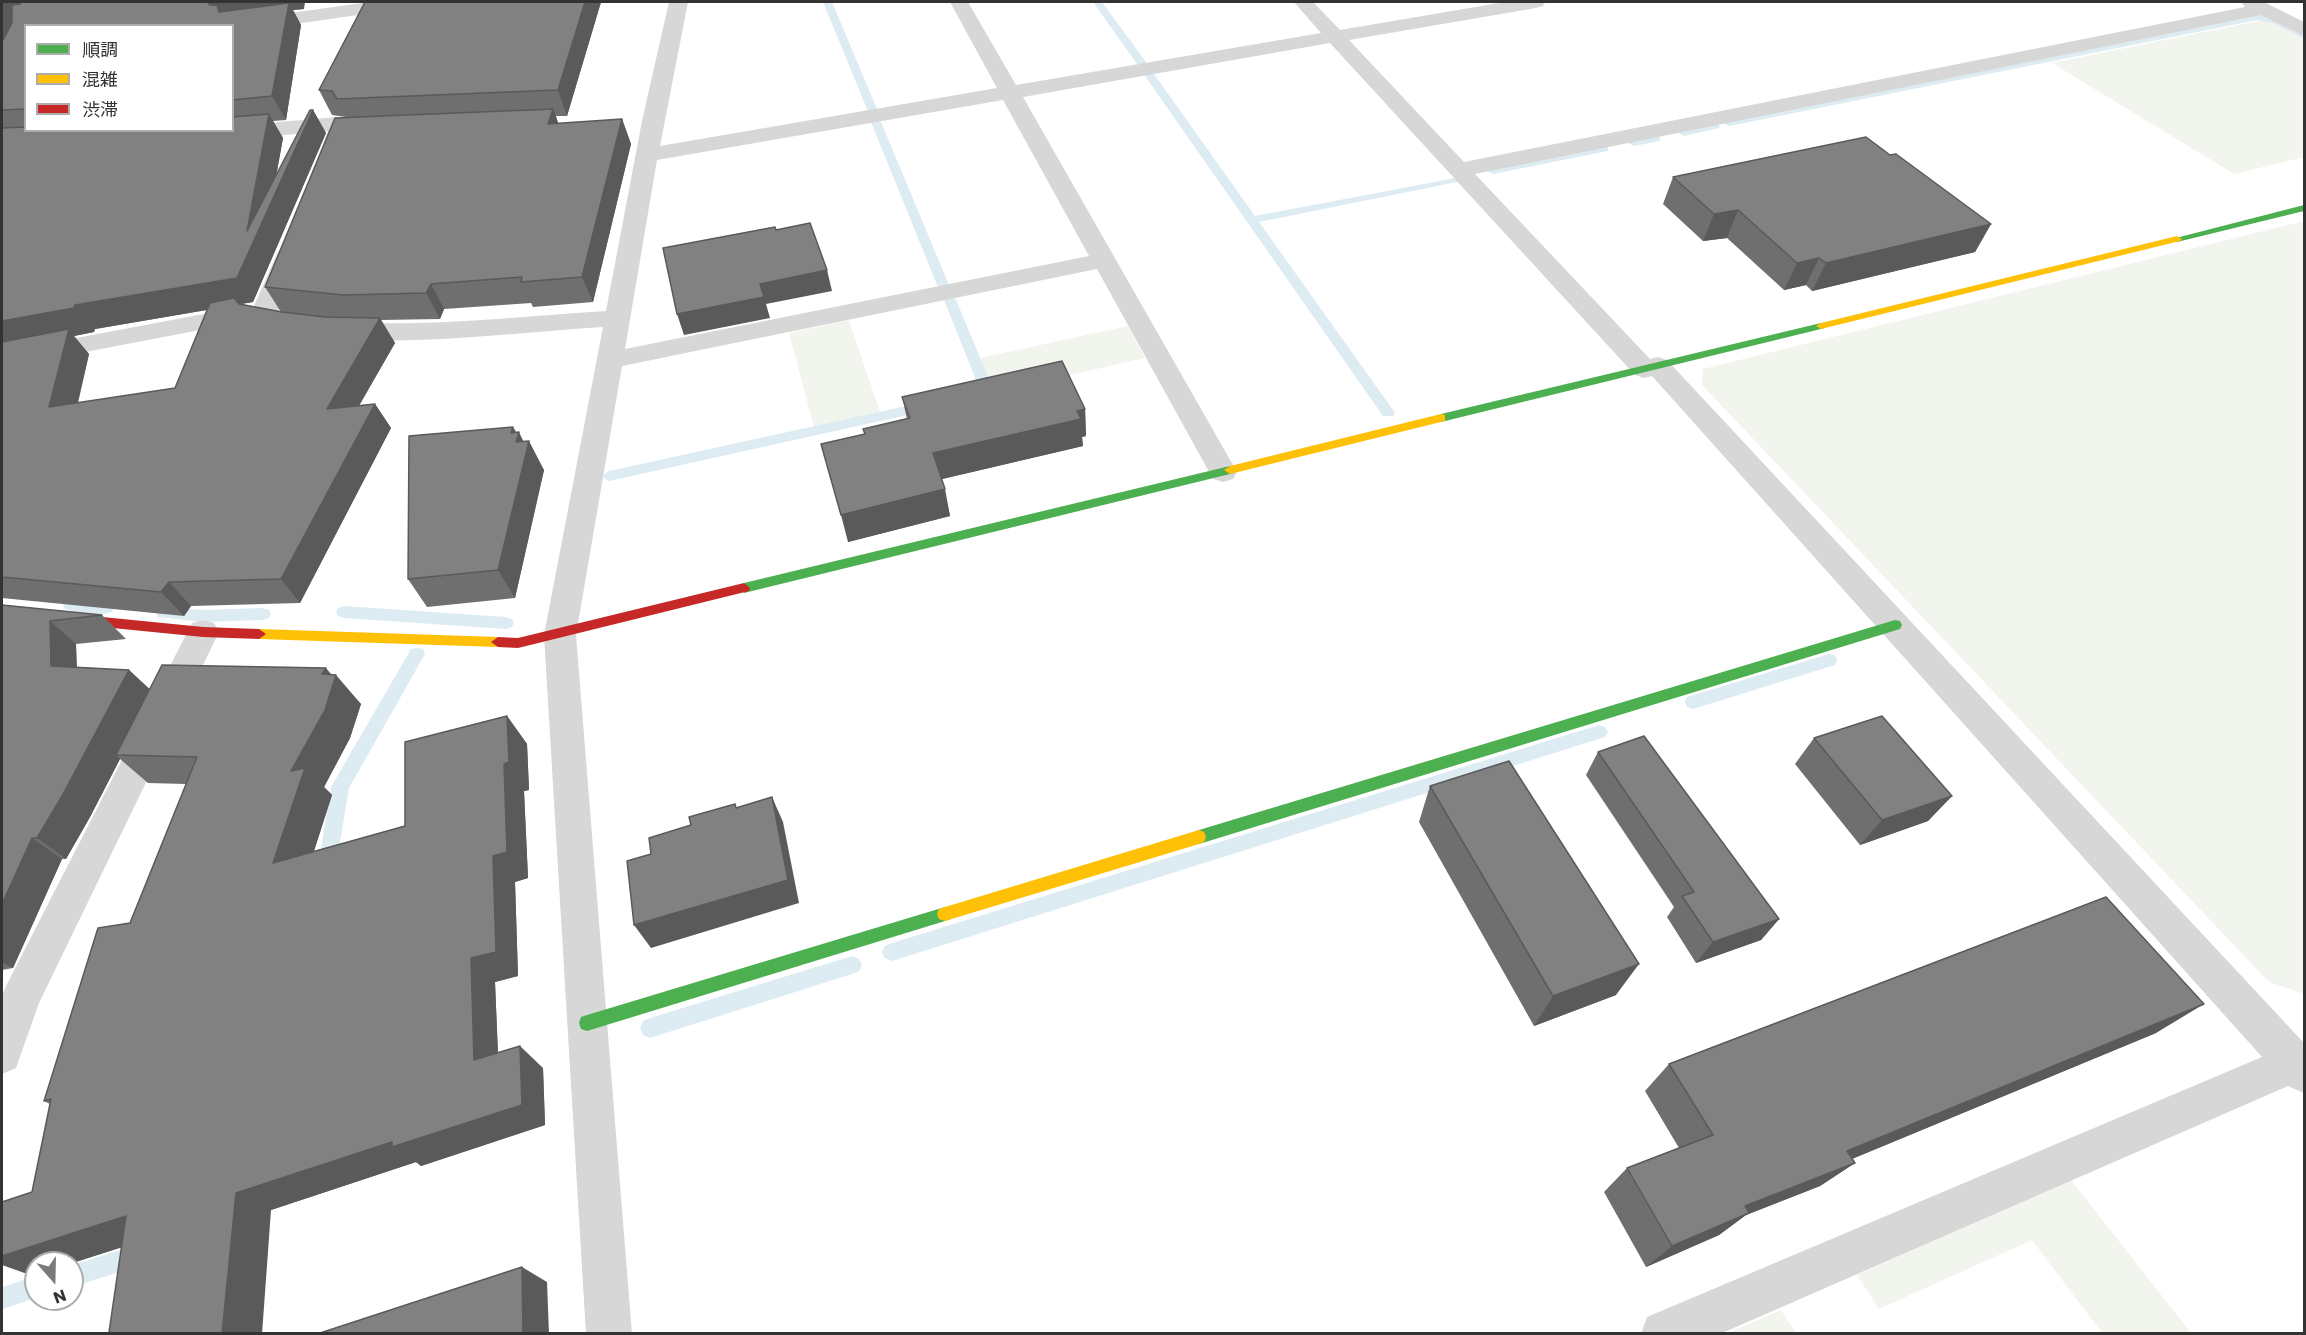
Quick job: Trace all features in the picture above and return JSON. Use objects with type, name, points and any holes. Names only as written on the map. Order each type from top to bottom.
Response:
[{"type":"street","points":[[234,27],[319,8],[407,2]]},
{"type":"street","points":[[609,1334],[560,635],[653,121],[678,2]]},
{"type":"street","points":[[959,2],[1223,472]]},
{"type":"street","points":[[1303,2],[1459,170],[1651,367],[1895,625],[2297,1056],[1664,1334]]},
{"type":"street","points":[[647,155],[1536,2]]},
{"type":"street","points":[[1459,170],[2263,8],[2304,9]]},
{"type":"street","points":[[2263,8],[2304,30]]},
{"type":"street","points":[[631,122],[653,121]]},
{"type":"street","points":[[215,135],[337,124],[350,133],[316,189]]},
{"type":"street","points":[[2,612],[203,632],[518,643],[560,635],[2304,208]]},
{"type":"street","points":[[298,233],[265,310],[265,320],[317,329],[403,332],[617,318]]},
{"type":"street","points":[[610,360],[1104,260]]},
{"type":"street","points":[[2,360],[265,310]]},
{"type":"street","points":[[587,1023],[1895,625]]},
{"type":"street","points":[[2,1054],[11,1000],[203,632]]},
{"type":"shaded area","points":[[2263,20],[2276,23],[2304,38],[2304,157],[2234,174],[2052,63]]},
{"type":"shaded area","points":[[2304,221],[2304,994],[2269,982],[1702,385],[1703,369]]},
{"type":"shaded area","points":[[849,320],[880,412],[814,427],[789,333]]},
{"type":"shaded area","points":[[1128,326],[1145,358],[995,392],[980,358]]},
{"type":"shaded area","points":[[2071,1180],[2191,1333],[2102,1333],[2032,1240],[1879,1309],[1857,1275]]},
{"type":"shaded area","points":[[1781,1310],[1796,1333],[1728,1333]]},
{"type":"building","points":[[21,2],[210,2],[208,3],[210,5],[217,5],[219,12],[289,3],[272,96],[234,100],[234,24],[24,24],[24,109],[2,110],[2,42],[12,23],[12,5]]},
{"type":"building","points":[[365,2],[585,2],[558,90],[337,99],[332,91],[319,90]]},
{"type":"building","points":[[553,109],[548,124],[622,119],[582,277],[521,282],[522,277],[431,284],[426,293],[344,295],[265,287],[335,118]]},
{"type":"building","points":[[310,110],[313,110],[237,278],[75,305],[74,308],[2,321],[2,128],[24,127],[24,132],[234,132],[234,117],[269,114],[247,231]]},
{"type":"building","points":[[1866,137],[1890,155],[1896,154],[1991,224],[1826,263],[1819,258],[1797,263],[1738,210],[1714,214],[1673,177]]},
{"type":"building","points":[[810,223],[827,270],[760,284],[764,297],[677,314],[663,248],[775,227],[776,230]]},
{"type":"building","points":[[234,298],[239,304],[282,312],[325,317],[380,318],[327,409],[375,404],[281,579],[169,582],[161,592],[2,577],[2,342],[69,329],[49,407],[175,388],[210,303]]},
{"type":"building","points":[[1062,361],[1085,409],[1077,411],[1081,419],[933,453],[945,489],[841,515],[821,444],[865,434],[863,429],[910,418],[902,397]]},
{"type":"building","points":[[513,427],[511,433],[519,432],[516,442],[529,441],[498,570],[408,579],[409,436]]},
{"type":"building","points":[[2,605],[102,615],[50,621],[51,666],[129,670],[62,796],[37,838],[32,838],[2,904]]},
{"type":"building","points":[[162,665],[326,668],[322,674],[336,675],[325,710],[291,771],[305,768],[273,863],[405,826],[405,742],[507,716],[509,762],[504,764],[507,852],[493,856],[496,952],[471,958],[474,1060],[520,1046],[522,1105],[392,1147],[392,1142],[236,1193],[222,1334],[106,1334],[109,1332],[126,1216],[2,1256],[2,1202],[32,1192],[51,1099],[44,1101],[98,928],[130,923],[197,757],[116,755]]},
{"type":"building","points":[[1882,716],[1952,796],[1882,820],[1814,738]]},
{"type":"building","points":[[1644,736],[1779,919],[1713,942],[1682,896],[1694,892],[1598,752]]},
{"type":"building","points":[[1509,761],[1639,964],[1553,996],[1430,786]]},
{"type":"building","points":[[772,797],[788,880],[634,925],[627,861],[651,854],[649,838],[691,825],[689,817],[735,804],[736,808]]},
{"type":"building","points":[[2106,897],[2204,1004],[1847,1151],[1855,1163],[1745,1206],[1749,1213],[1672,1246],[1627,1168],[1713,1135],[1669,1064]]},
{"type":"building","points":[[522,1267],[523,1334],[317,1334]]},
{"type":"waterway","points":[[827,2],[872,109]]},
{"type":"waterway","points":[[1097,2],[1141,62]]},
{"type":"waterway","points":[[1729,123],[2257,17],[2276,21],[2304,36]]},
{"type":"waterway","points":[[1150,76],[1388,413]]},
{"type":"waterway","points":[[876,122],[943,285]]},
{"type":"waterway","points":[[1684,133],[1715,126]]},
{"type":"waterway","points":[[1634,143],[1656,139]]},
{"type":"waterway","points":[[1493,171],[1604,149]]},
{"type":"waterway","points":[[1252,220],[1457,179]]},
{"type":"waterway","points":[[950,300],[988,393],[982,394]]},
{"type":"waterway","points":[[609,476],[925,407]]},
{"type":"waterway","points":[[71,605],[106,608]]},
{"type":"waterway","points":[[344,612],[506,623]]},
{"type":"waterway","points":[[164,613],[203,616],[263,614]]},
{"type":"waterway","points":[[327,867],[340,787],[417,654]]},
{"type":"waterway","points":[[1693,702],[1829,660]]},
{"type":"waterway","points":[[892,952],[1599,732]]},
{"type":"waterway","points":[[650,1028],[852,965]]},
{"type":"waterway","points":[[84,1272],[140,1255]]},
{"type":"waterway","points":[[2,1298],[24,1291]]},
{"type":"traffic: fast","points":[[2177,239],[2304,208]]},
{"type":"traffic: fast","points":[[1441,418],[1821,326]]},
{"type":"traffic: fast","points":[[744,588],[1230,470]]},
{"type":"traffic: fast","points":[[1199,837],[1895,625]]},
{"type":"traffic: fast","points":[[587,1023],[945,914]]},
{"type":"traffic: slow","points":[[1821,326],[2177,239]]},
{"type":"traffic: slow","points":[[1230,470],[1441,418]]},
{"type":"traffic: slow","points":[[259,634],[498,642]]},
{"type":"traffic: slow","points":[[945,914],[1199,837]]},
{"type":"traffic: jam","points":[[498,642],[518,643],[744,588]]},
{"type":"traffic: jam","points":[[2,612],[203,632],[259,634]]}]
